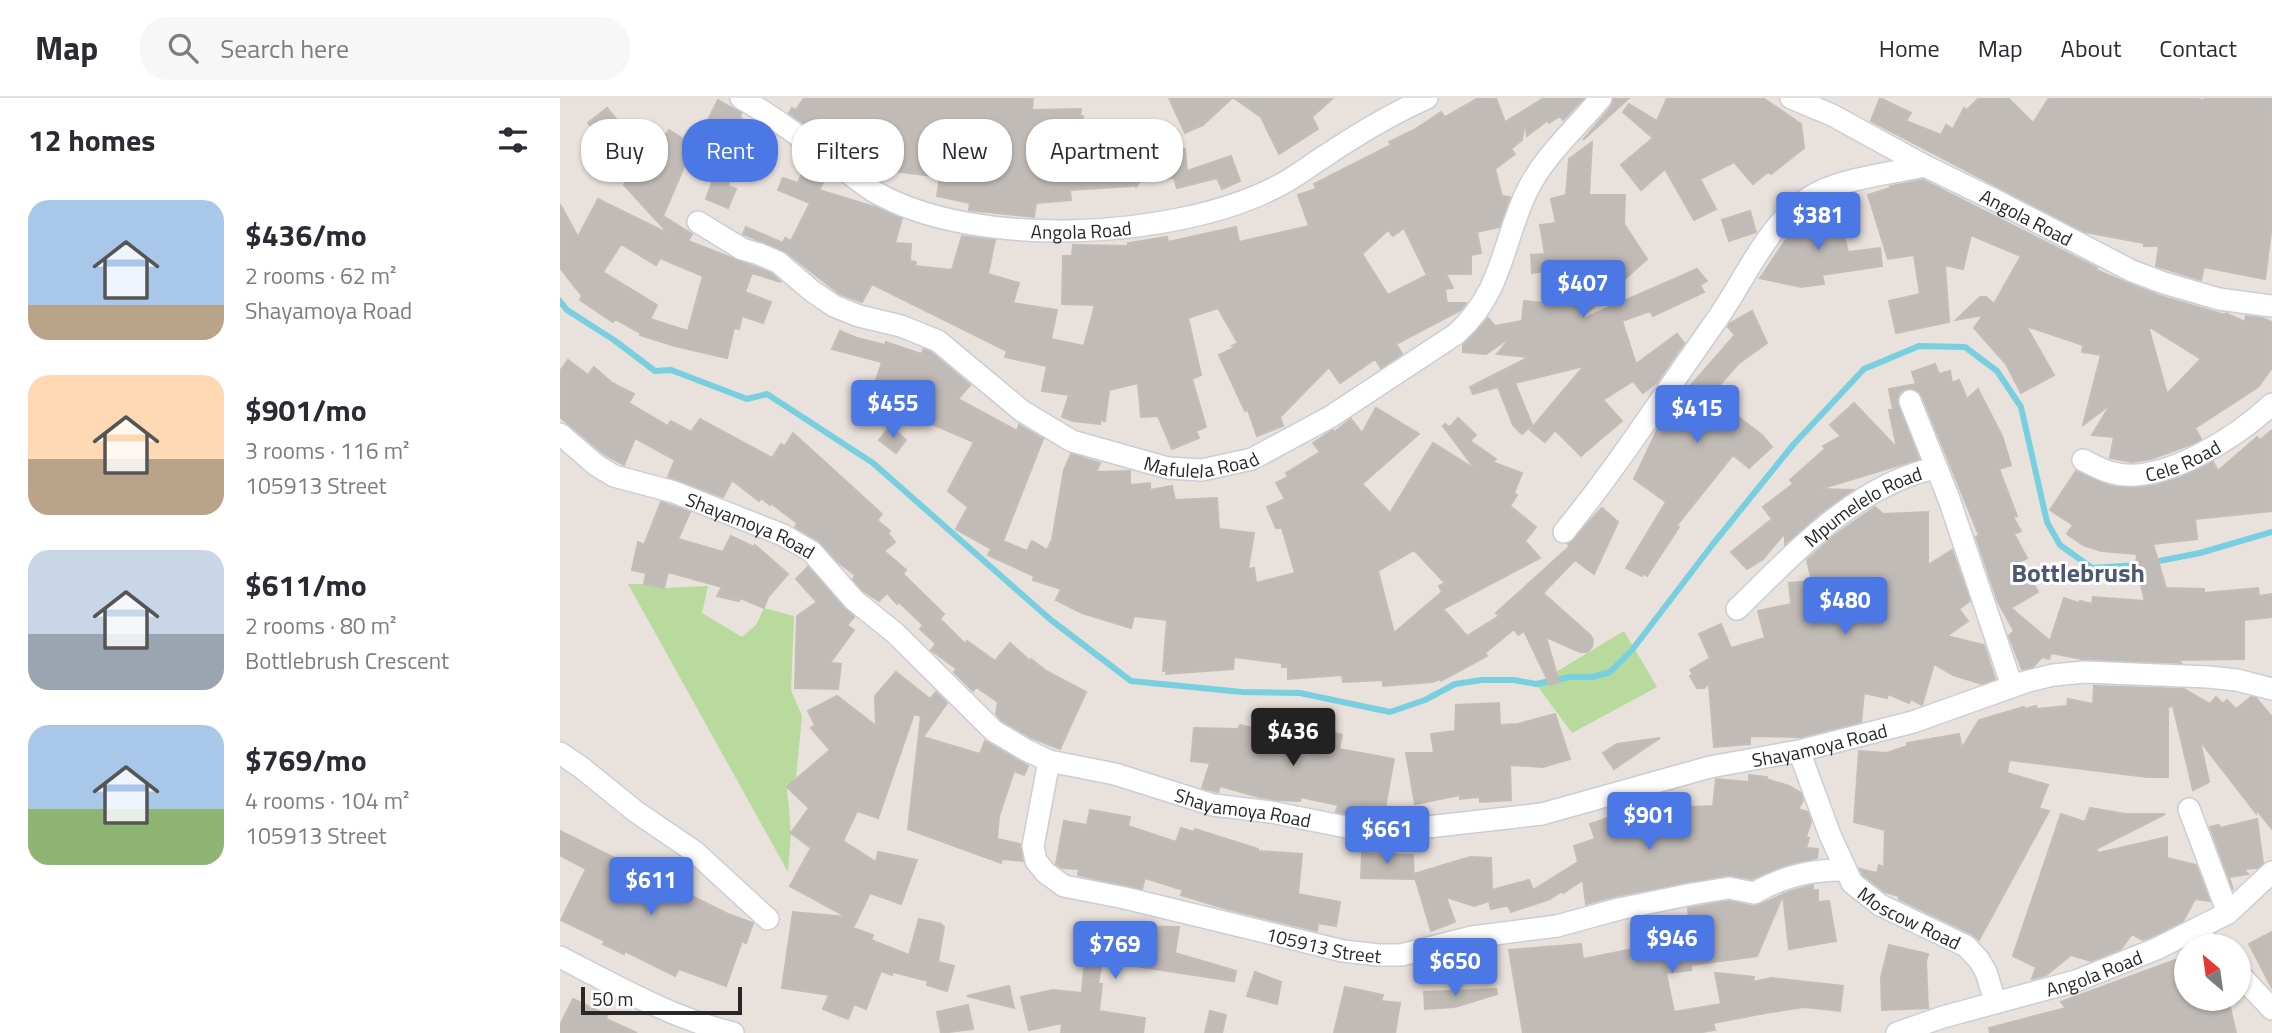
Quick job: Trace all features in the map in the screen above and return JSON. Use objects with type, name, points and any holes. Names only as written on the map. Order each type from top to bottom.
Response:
[{"type":"street","name":"Angola Road","points":[[741,98],[876,192],[925,213],[1021,230],[1077,230],[1134,228],[1198,216],[1240,204],[1278,187],[1382,120],[1426,98]]},
{"type":"street","name":"Mafulela Road","points":[[698,222],[742,250],[778,262],[834,306],[859,316],[901,326],[938,341],[1022,411],[1072,441],[1168,468],[1202,470],[1252,459],[1330,417],[1456,334],[1470,321],[1498,275],[1527,192],[1540,169],[1601,98]]},
{"type":"street","name":"Angola Road","points":[[1791,98],[1832,115],[1925,166],[2132,271],[2219,299],[2272,306]]},
{"type":"street","points":[[1564,532],[1608,477],[1715,324],[1752,263],[1795,208],[1817,193],[1832,187],[1925,166]]},
{"type":"street","name":"Mpumelelo Road","points":[[1910,401],[1949,499],[2012,686]]},
{"type":"street","name":"Cele Road","points":[[2083,460],[2114,474],[2136,475],[2157,471],[2194,457],[2222,442],[2272,404]]},
{"type":"street","name":"Shayamoya Road","points":[[560,434],[596,465],[614,476],[674,492],[783,535],[812,552],[855,600],[895,633],[994,731],[1026,750],[1049,761],[1115,774],[1213,805],[1369,830],[1401,830],[1542,814],[1710,767],[1799,751],[1913,722],[2012,686],[2053,675],[2085,672],[2237,680],[2272,689]]},
{"type":"street","name":"Mpumelelo Road","points":[[1737,609],[1834,519],[1872,493],[1905,476],[1935,468]]},
{"type":"street","name":"Moscow Road","points":[[1799,751],[1844,870],[1852,883],[1873,901],[1966,946],[1986,972],[1995,1001]]},
{"type":"street","points":[[560,753],[635,811],[695,852],[768,919]]},
{"type":"street","name":"105913 Street","points":[[1049,761],[1032,846],[1036,861],[1046,873],[1064,886],[1125,898],[1343,951],[1401,955],[1472,937],[1557,926],[1619,909],[1692,894],[1728,888],[1754,893],[1777,879],[1810,872],[1844,870]]},
{"type":"street","points":[[2189,809],[2228,913]]},
{"type":"street","name":"Angola Road","points":[[1897,1033],[1995,1001],[2076,981],[2196,931],[2228,913],[2272,873]]},
{"type":"street","points":[[2196,931],[2199,934]]},
{"type":"street","points":[[560,957],[663,1008],[709,1027],[733,1033]]},
{"type":"street","points":[[2251,987],[2272,1009]]},
{"type":"green space","points":[[628,584],[664,588],[708,586],[702,613],[742,637],[756,625],[764,608],[794,616],[791,690],[802,716],[796,778],[787,788],[791,833],[788,872]]},
{"type":"green space","points":[[1624,631],[1657,687],[1572,733],[1536,684]]},
{"type":"building","points":[[804,98],[1033,98],[1032,110],[1081,109],[1080,116],[1083,116],[1083,119],[1026,119],[1026,182],[1140,182],[1136,187],[1132,183],[1132,186],[1070,190],[1071,200],[1036,203],[1034,217],[969,210],[970,203],[937,196],[939,182],[1012,182],[1012,119],[918,119],[918,174],[904,172],[904,119],[797,119],[789,113],[792,108],[796,110]]},
{"type":"building","points":[[1169,98],[1232,98],[1203,125],[1185,133],[1183,119],[1179,119]]},
{"type":"building","points":[[1234,98],[1333,98],[1312,117],[1318,129],[1279,154],[1261,117]]},
{"type":"building","points":[[1478,98],[1496,98],[1505,122],[1544,98],[1584,98],[1563,120],[1560,116],[1549,123],[1548,120],[1527,136],[1525,121],[1522,140],[1511,149],[1515,154],[1495,169],[1502,196],[1510,197],[1499,227],[1477,232],[1481,253],[1471,255],[1471,274],[1446,274],[1453,288],[1445,289],[1447,303],[1466,303],[1461,310],[1396,344],[1402,354],[1381,368],[1375,359],[1340,383],[1329,367],[1280,417],[1283,426],[1257,436],[1248,410],[1245,411],[1219,355],[1238,343],[1218,308],[1188,318],[1201,375],[1192,379],[1206,427],[1196,431],[1199,438],[1172,449],[1158,416],[1141,417],[1138,383],[1109,390],[1105,421],[1100,420],[1100,424],[1062,417],[1069,395],[1042,391],[1047,366],[1005,357],[1007,351],[872,284],[862,302],[840,294],[786,252],[743,234],[746,227],[783,243],[785,238],[791,241],[810,203],[778,190],[783,178],[798,183],[824,182],[819,190],[902,218],[895,243],[911,244],[910,261],[916,262],[915,266],[952,270],[962,236],[995,240],[988,274],[1019,283],[1013,303],[1057,310],[1051,339],[1084,346],[1095,305],[1062,304],[1063,256],[1072,256],[1073,245],[1128,246],[1128,243],[1167,237],[1168,242],[1236,227],[1239,242],[1309,226],[1298,195],[1316,189],[1314,184],[1391,145],[1389,142],[1441,112],[1445,117]],"holes":[[[1404,228],[1427,275],[1388,295],[1362,254],[1388,230],[1393,236]]]},
{"type":"building","points":[[1614,98],[1629,98],[1583,140],[1611,107]]},
{"type":"building","points":[[1667,98],[1763,98],[1801,124],[1804,148],[1771,174],[1768,172],[1753,184],[1734,162],[1700,179],[1716,209],[1694,220],[1665,169],[1641,190],[1621,165],[1653,138],[1623,112],[1629,104],[1657,121]]},
{"type":"building","points":[[1880,98],[1911,113],[1906,121],[1941,135],[1946,125],[1953,129],[1964,108],[1967,110],[1979,98],[2008,98],[2033,123],[2049,98],[2199,98],[2202,101],[2205,98],[2272,98],[2272,225],[2265,279],[2204,267],[2201,280],[2156,266],[2159,246],[2144,246],[2144,243],[2085,232],[1871,121]]},
{"type":"building","points":[[718,100],[741,113],[742,119],[708,119]]},
{"type":"building","points":[[607,108],[616,119],[593,119]]},
{"type":"building","points":[[669,130],[682,138],[682,171],[663,216],[692,234],[688,241],[771,273],[781,282],[752,273],[745,292],[771,302],[763,323],[742,316],[739,329],[734,328],[727,358],[640,335],[615,319],[613,322],[580,300],[582,296],[560,268],[560,204],[578,237],[598,199],[669,234],[624,185],[625,182],[668,182]],"holes":[[[621,244],[656,265],[660,258],[703,276],[688,331],[650,319],[657,305],[603,272]]]},
{"type":"building","points":[[1592,142],[1589,195],[1625,195],[1624,224],[1647,259],[1578,321],[1697,269],[1707,281],[1700,285],[1704,292],[1653,316],[1650,311],[1622,321],[1636,364],[1677,334],[1684,343],[1657,382],[1643,393],[1633,381],[1603,400],[1622,421],[1581,456],[1555,430],[1545,442],[1530,430],[1584,366],[1515,383],[1532,425],[1522,434],[1513,425],[1498,387],[1473,394],[1470,387],[1529,357],[1497,354],[1512,336],[1486,354],[1463,352],[1463,345],[1488,318],[1495,326],[1522,321],[1524,301],[1544,303],[1601,299],[1593,262],[1532,273],[1531,255],[1545,254],[1540,225],[1556,223],[1551,199],[1566,195],[1569,159]]},
{"type":"building","points":[[1183,149],[1187,171],[1231,156],[1240,181],[1222,189],[1217,178],[1177,188],[1175,182],[1183,182]]},
{"type":"building","points":[[1923,180],[2097,268],[2096,270],[2127,283],[2160,296],[2225,315],[2226,313],[2245,322],[2246,316],[2272,322],[2272,368],[2258,387],[2195,428],[2201,439],[2192,444],[2151,459],[2132,462],[2110,458],[2114,437],[2092,435],[2111,404],[2083,425],[2101,355],[2082,352],[2083,345],[2026,326],[2054,375],[2021,393],[2006,364],[1974,328],[1983,315],[1956,320],[1980,297],[1986,297],[1994,304],[2021,256],[1971,235],[1963,269],[1945,265],[1949,322],[1896,333],[1889,301],[1920,294],[1914,255],[1888,259],[1868,195],[1890,186]],"holes":[[[2148,326],[2201,359],[2167,394]]]},
{"type":"building","points":[[712,182],[729,182],[728,186],[736,189],[728,208],[706,199]]},
{"type":"building","points":[[1837,205],[1848,252],[1880,248],[1882,266],[1822,275],[1824,284],[1801,287],[1760,278],[1794,228],[1816,210]]},
{"type":"building","points":[[1750,211],[1756,232],[1729,241],[1722,220]]},
{"type":"building","points":[[1752,311],[1767,343],[1738,364],[1707,399],[1732,412],[1762,435],[1772,447],[1749,468],[1733,455],[1677,525],[1679,527],[1647,576],[1644,573],[1642,576],[1626,568],[1666,502],[1634,479],[1661,422],[1735,335],[1728,327],[1729,324]]},
{"type":"building","points":[[840,331],[921,354],[924,349],[970,385],[958,399],[1017,431],[1019,425],[1043,439],[1003,541],[1027,551],[1032,541],[1047,550],[1052,540],[1064,470],[1071,454],[1100,463],[1096,472],[1130,471],[1130,485],[1150,483],[1150,490],[1172,486],[1175,500],[1217,498],[1219,529],[1254,533],[1248,569],[1254,568],[1256,583],[1295,573],[1282,528],[1276,528],[1267,507],[1285,499],[1276,483],[1288,477],[1286,473],[1320,452],[1313,443],[1351,419],[1362,433],[1376,408],[1419,434],[1362,484],[1390,513],[1433,443],[1475,469],[1443,426],[1445,424],[1450,427],[1458,418],[1476,435],[1470,441],[1496,459],[1492,462],[1522,473],[1514,493],[1517,495],[1510,506],[1536,527],[1525,541],[1540,558],[1443,609],[1467,636],[1499,616],[1496,613],[1570,546],[1568,544],[1602,508],[1618,522],[1594,574],[1575,560],[1543,593],[1590,635],[1593,640],[1592,647],[1587,652],[1580,652],[1546,637],[1559,682],[1550,685],[1524,631],[1518,635],[1514,629],[1485,653],[1487,656],[1441,681],[1383,686],[1383,680],[1343,682],[1342,675],[1288,679],[1288,667],[1282,667],[1282,663],[1234,657],[1233,669],[1166,674],[1167,671],[1163,671],[1167,620],[1134,616],[1131,628],[1082,613],[1056,600],[1061,589],[1033,580],[1034,576],[988,555],[991,549],[956,529],[968,507],[948,491],[974,442],[934,425],[872,392],[882,362],[832,349]],"holes":[[[1414,550],[1445,583],[1439,586],[1442,592],[1394,633],[1378,571]]]},
{"type":"building","points":[[568,360],[588,375],[594,367],[612,383],[634,394],[629,403],[668,426],[671,421],[691,432],[700,419],[772,458],[781,444],[785,446],[793,433],[882,514],[877,520],[890,531],[888,533],[895,542],[884,551],[906,570],[903,574],[944,614],[940,619],[965,644],[967,641],[995,661],[1010,643],[1030,661],[1031,659],[1046,671],[1086,692],[1060,749],[1032,738],[1002,721],[996,714],[998,702],[976,687],[973,691],[954,672],[957,669],[931,650],[936,644],[920,629],[923,625],[899,602],[897,604],[887,593],[879,601],[863,591],[853,579],[855,575],[838,562],[819,541],[795,527],[797,523],[771,503],[770,505],[761,498],[759,501],[732,480],[723,497],[668,477],[675,460],[635,438],[624,465],[604,454],[560,417],[560,371]]},
{"type":"building","points":[[1935,364],[1939,374],[1950,371],[1952,383],[1959,380],[1967,399],[1978,389],[2002,436],[2011,465],[1999,469],[2017,516],[2013,517],[2021,531],[2014,534],[2027,558],[2021,561],[2038,592],[2011,608],[2050,641],[2064,598],[2092,604],[2093,597],[2145,601],[2136,566],[2137,554],[2101,551],[2083,545],[2067,534],[2073,525],[2050,510],[2076,471],[2110,486],[2131,488],[2156,485],[2213,462],[2218,471],[2257,437],[2260,440],[2272,430],[2272,511],[2195,519],[2197,539],[2153,544],[2166,588],[2204,589],[2204,593],[2258,588],[2259,596],[2272,594],[2272,617],[2244,620],[2244,659],[2178,660],[2181,663],[2082,659],[2051,653],[2049,659],[2042,657],[2033,667],[2022,669],[2009,636],[2014,631],[1998,602],[1976,537],[1979,535],[1922,396],[1913,388],[1900,392],[1897,400],[1919,459],[1820,489],[1853,490],[1819,514],[1785,544],[1785,533],[1763,559],[1747,569],[1731,552],[1772,519],[1763,507],[1793,484],[1790,480],[1825,449],[1823,446],[1841,436],[1830,425],[1854,403],[1897,448],[1889,410],[1893,410],[1889,389],[1916,384],[1912,372]]},
{"type":"building","points":[[890,426],[906,440],[896,453],[879,440]]},
{"type":"building","points":[[661,502],[690,512],[678,539],[723,552],[731,536],[754,547],[755,545],[788,574],[768,597],[764,608],[740,598],[739,601],[717,596],[722,587],[668,572],[664,588],[644,584],[646,573],[632,570],[638,542],[644,545]]},
{"type":"building","points":[[1875,507],[1883,514],[1928,512],[1928,565],[1952,550],[1970,601],[1959,609],[1968,621],[1947,636],[1984,645],[1995,679],[1982,684],[1953,675],[1934,664],[1922,705],[1911,699],[1909,703],[1888,694],[1887,698],[1864,693],[1861,722],[1801,737],[1750,736],[1750,744],[1714,747],[1709,684],[1704,688],[1697,688],[1690,676],[1693,674],[1690,670],[1710,658],[1699,634],[1721,624],[1731,648],[1765,638],[1758,611],[1791,604],[1789,583],[1812,581],[1807,560],[1835,535]]},
{"type":"building","points":[[808,567],[854,617],[847,625],[854,630],[830,663],[841,664],[838,689],[795,688],[797,616],[817,602],[796,579]]},
{"type":"building","points":[[896,672],[930,699],[936,692],[947,703],[923,737],[980,754],[985,741],[1028,766],[1024,775],[1014,771],[999,816],[997,839],[1020,844],[1023,861],[1002,859],[1001,863],[908,829],[921,716],[914,714],[878,818],[857,811],[843,841],[876,862],[878,852],[917,860],[901,904],[870,893],[853,928],[873,935],[871,940],[909,955],[919,919],[941,924],[944,927],[938,962],[954,966],[947,991],[927,985],[928,981],[881,971],[866,1009],[854,1004],[848,1019],[823,1009],[829,995],[782,988],[793,912],[847,917],[790,886],[811,848],[791,833],[809,808],[787,787],[830,750],[811,728],[815,725],[808,711],[837,696],[876,726],[875,696]]},
{"type":"building","points":[[2094,686],[2184,689],[2210,704],[2216,697],[2223,704],[2227,700],[2236,709],[2251,697],[2256,698],[2272,717],[2272,829],[2256,809],[2256,813],[2200,741],[2209,782],[2193,790],[2173,706],[2168,707],[2168,777],[2147,777],[2009,760],[2007,773],[2048,785],[2039,808],[2049,811],[1979,940],[1972,934],[1899,899],[1899,896],[1885,892],[1863,875],[1860,869],[1877,873],[1879,865],[1884,867],[1885,830],[1854,822],[1859,751],[1887,753],[1907,746],[1907,743],[1959,734],[1962,748],[1979,720],[2024,707],[2036,706],[2037,709],[2067,706],[2068,699],[2093,704]]},
{"type":"building","points":[[1499,703],[1500,725],[1518,724],[1555,714],[1570,759],[1543,767],[1510,765],[1511,800],[1480,802],[1480,797],[1460,799],[1460,795],[1415,804],[1406,753],[1434,753],[1431,734],[1455,731],[1456,705]]},
{"type":"building","points":[[1240,725],[1299,747],[1303,729],[1323,734],[1324,730],[1342,735],[1339,749],[1394,759],[1385,808],[1372,805],[1369,817],[1336,812],[1338,805],[1300,797],[1300,801],[1276,800],[1220,786],[1218,792],[1202,788],[1210,763],[1191,761],[1194,728],[1238,729]]},
{"type":"building","points":[[1660,738],[1614,769],[1603,753],[1617,744]]},
{"type":"building","points":[[1749,775],[1767,777],[1766,779],[1801,793],[1803,801],[1798,809],[1808,812],[1811,822],[1806,848],[1818,849],[1817,858],[1783,866],[1752,879],[1727,875],[1586,904],[1583,880],[1550,899],[1511,912],[1508,906],[1510,905],[1491,909],[1489,901],[1474,906],[1446,897],[1455,922],[1431,931],[1414,874],[1470,857],[1491,858],[1492,890],[1529,880],[1533,890],[1578,862],[1574,846],[1595,839],[1590,824],[1619,814],[1689,811],[1689,807],[1713,806],[1716,779],[1749,782]]},
{"type":"building","points":[[2090,808],[2126,814],[2165,814],[2096,849],[2098,853],[2167,837],[2167,858],[2196,865],[2210,901],[2195,899],[2183,921],[2151,937],[2142,940],[2132,934],[2121,949],[2091,961],[2071,955],[2046,975],[2032,979],[2036,967],[2013,956],[2061,814],[2085,822]]},
{"type":"building","points":[[1090,810],[1130,817],[1128,826],[1176,842],[1181,828],[1194,832],[1195,829],[1258,851],[1302,854],[1298,894],[1340,902],[1336,926],[1318,923],[1317,931],[1181,895],[1183,890],[1145,878],[1142,889],[1078,875],[1079,869],[1062,868],[1056,864],[1064,821],[1087,825]]},
{"type":"building","points":[[2257,819],[2263,863],[2257,868],[2244,869],[2248,874],[2229,877],[2233,890],[2210,827],[2219,825],[2220,828]]},
{"type":"building","points":[[560,831],[728,914],[753,923],[746,943],[742,941],[726,986],[679,969],[675,976],[625,951],[624,954],[603,944],[605,941],[561,920],[586,869],[560,855]]},
{"type":"building","points":[[1362,853],[1413,855],[1414,879],[1361,878]]},
{"type":"building","points":[[1813,885],[1813,890],[1818,890],[1818,902],[1829,901],[1836,941],[1789,949],[1783,895],[1757,956],[1691,965],[1691,970],[1666,973],[1674,1012],[1721,1004],[1715,973],[1754,977],[1753,982],[1771,978],[1843,986],[1840,1011],[1804,1007],[1713,1023],[1715,1030],[1696,1033],[1523,1033],[1509,950],[1581,944],[1583,959],[1633,949],[1692,949],[1688,908],[1729,901],[1759,905],[1791,891]]},
{"type":"building","points":[[1108,926],[1179,927],[1175,953],[1236,971],[1234,981],[1102,961],[1098,984],[1102,984],[1099,1011],[1145,1018],[1143,1033],[1061,1033],[1062,1023],[1029,1030],[1021,997],[1053,990],[1082,993],[1086,945],[1101,951]]},
{"type":"building","points":[[2272,932],[2272,988],[2251,948],[2251,943]]},
{"type":"building","points":[[1889,945],[1928,954],[1928,1008],[1882,1010],[1881,977]]},
{"type":"building","points":[[2174,960],[2174,1012],[2231,1012],[2236,1033],[1990,1033],[1989,1028],[2066,1008],[2061,1002]]},
{"type":"building","points":[[1255,972],[1281,982],[1277,1004],[1247,996]]},
{"type":"building","points":[[1009,986],[1014,1008],[967,996]]},
{"type":"building","points":[[1345,987],[1383,995],[1381,1001],[1400,1003],[1395,1033],[1334,1033]]},
{"type":"building","points":[[1496,989],[1497,994],[1455,1007],[1425,1009],[1424,992]]},
{"type":"building","points":[[573,999],[607,1015],[606,1019],[637,1033],[560,1033],[560,1025]]},
{"type":"building","points":[[968,1005],[973,1029],[941,1033],[937,1012]]},
{"type":"building","points":[[1210,1011],[1226,1015],[1222,1033],[1205,1033]]},
{"type":"waterway","points":[[560,301],[567,310],[614,340],[655,371],[671,370],[747,399],[767,394],[873,463],[1051,620],[1131,681],[1242,692],[1300,693],[1390,712],[1425,700],[1455,684],[1482,680],[1514,680],[1536,684],[1610,672],[1632,650],[1793,445],[1864,369],[1919,346],[1965,347],[1997,371],[2021,407],[2047,522],[2060,545],[2092,568],[2138,565],[2200,553],[2272,532]]},
{"type":"district","name":"Bottlebrush","points":[[2078,572]]}]
